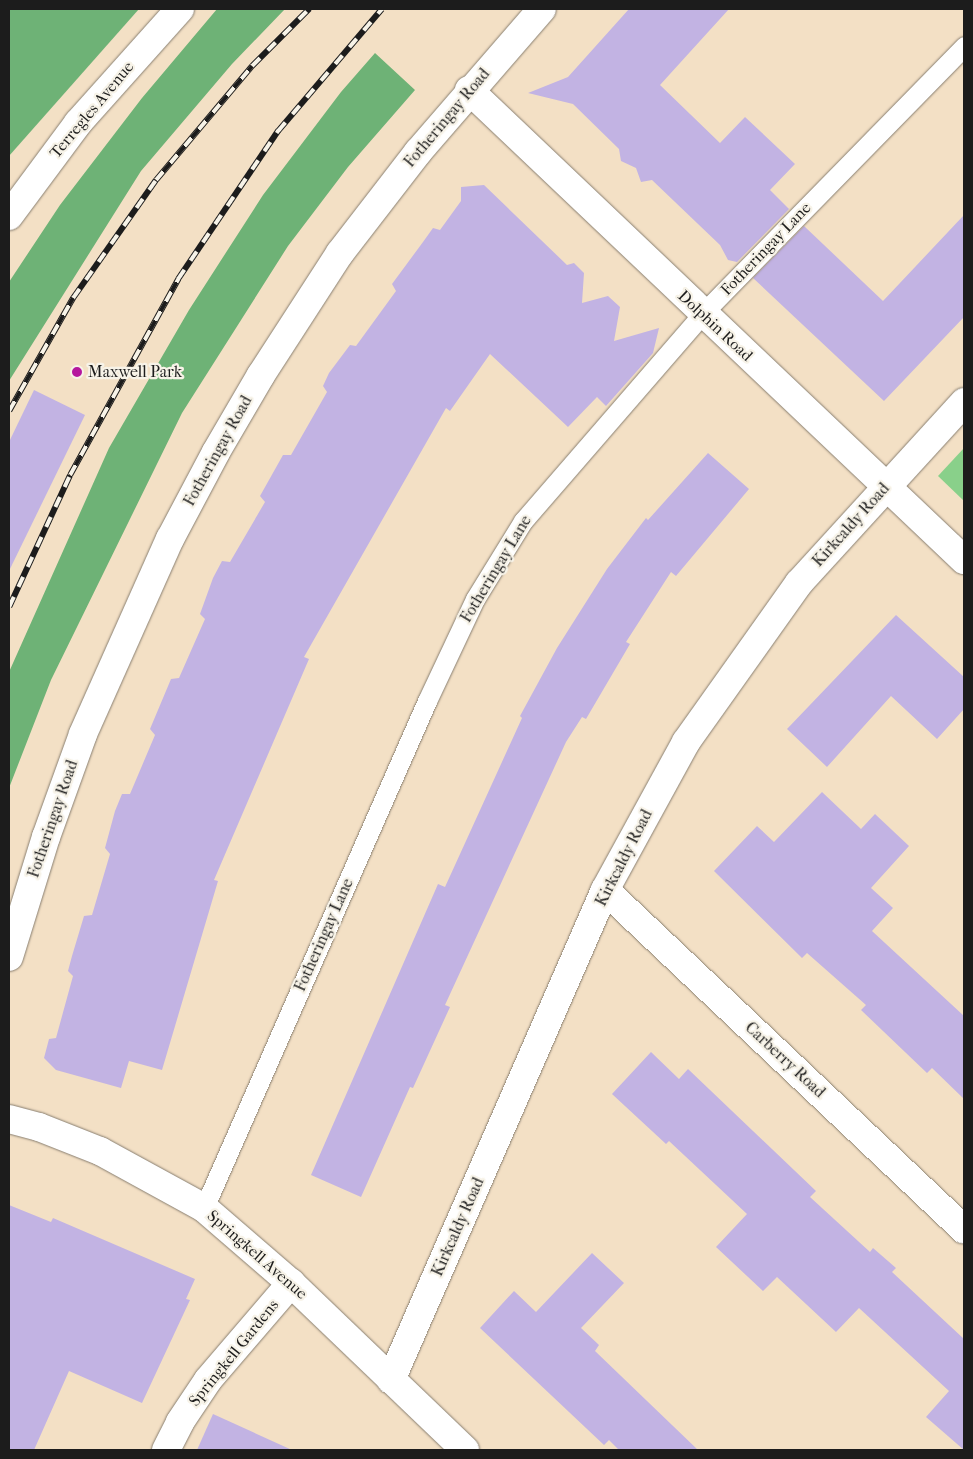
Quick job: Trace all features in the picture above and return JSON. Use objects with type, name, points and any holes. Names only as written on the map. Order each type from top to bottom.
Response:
[{"type":"street","name":"Terregles Avenue","points":[[9,216],[78,123],[180,9]]},
{"type":"street","name":"Fotheringay Road","points":[[9,957],[46,837],[83,734],[170,539],[221,444],[312,296],[371,213],[469,90],[542,9]]},
{"type":"street","name":"Dolphin Road","points":[[469,90],[702,314],[964,560]]},
{"type":"street","name":"Kirkcaldy Road","points":[[391,1380],[605,890],[686,742],[741,662],[800,583],[885,486],[964,402]]},
{"type":"street","name":"Carberry Road","points":[[605,890],[964,1229]]},
{"type":"street","name":"Springkell Avenue","points":[[9,1119],[39,1127],[100,1151],[204,1208],[291,1283],[465,1450]]},
{"type":"street","name":"Springkell Gardens","points":[[166,1450],[180,1422],[208,1380],[291,1283]]},
{"type":"lane","name":"Fotheringay Lane","points":[[204,1208],[426,701],[475,598],[523,521],[702,314],[964,46]]},
{"type":"green space","points":[[9,9],[139,9],[9,156]]},
{"type":"green space","points":[[217,9],[285,9],[232,64],[141,171],[9,381],[9,282],[60,205],[142,98]]},
{"type":"green space","points":[[375,53],[415,90],[348,167],[288,246],[182,413],[51,680],[9,788],[9,672],[109,448],[189,310],[263,195],[341,92]]},
{"type":"green space","points":[[964,448],[964,501],[938,476]]},
{"type":"building","points":[[629,9],[729,9],[660,85],[720,143],[745,117],[795,164],[770,190],[789,209],[737,262],[728,260],[720,245],[652,180],[641,182],[636,168],[621,161],[619,149],[573,104],[528,93],[568,77]]},
{"type":"building","points":[[484,185],[567,265],[574,263],[584,273],[582,303],[608,296],[620,307],[614,341],[659,328],[653,353],[606,406],[597,397],[568,427],[490,354],[450,411],[446,408],[304,657],[309,659],[214,880],[218,881],[162,1070],[129,1061],[121,1088],[56,1070],[44,1058],[49,1039],[56,1038],[73,976],[68,971],[84,916],[92,915],[110,854],[105,848],[115,811],[122,794],[130,794],[155,735],[150,729],[171,679],[179,678],[205,619],[200,614],[213,578],[222,561],[230,562],[265,502],[260,496],[283,455],[291,455],[327,392],[323,386],[329,373],[350,345],[356,346],[396,291],[392,284],[433,228],[440,230],[461,201],[461,187]]},
{"type":"building","points":[[964,215],[964,317],[884,401],[753,278],[804,226],[883,301]]},
{"type":"building","points":[[34,390],[85,415],[9,571],[9,442]]},
{"type":"building","points":[[708,453],[749,489],[676,576],[671,572],[626,642],[630,644],[586,719],[582,717],[566,742],[445,1005],[450,1007],[413,1088],[410,1087],[361,1197],[311,1175],[438,884],[445,887],[522,718],[520,716],[557,648],[607,569],[646,518],[648,520]]},
{"type":"building","points":[[896,615],[964,677],[964,709],[937,739],[891,696],[827,767],[787,729]]},
{"type":"building","points":[[822,792],[861,829],[875,814],[909,846],[871,888],[893,908],[872,931],[964,1016],[964,1099],[932,1068],[927,1073],[861,1010],[866,1005],[807,953],[802,958],[714,871],[757,826],[774,842]]},
{"type":"building","points":[[651,1052],[679,1079],[688,1069],[816,1191],[810,1197],[870,1252],[873,1248],[896,1268],[892,1272],[964,1339],[964,1450],[926,1417],[949,1391],[859,1308],[836,1332],[777,1277],[763,1291],[716,1247],[747,1214],[669,1141],[666,1144],[612,1094]]},
{"type":"building","points":[[9,1205],[51,1222],[53,1218],[195,1279],[186,1299],[190,1300],[142,1403],[69,1371],[34,1450],[9,1450]]},
{"type":"building","points":[[592,1253],[624,1283],[581,1328],[599,1345],[595,1351],[698,1450],[619,1450],[609,1440],[604,1445],[480,1328],[514,1291],[536,1312]]},
{"type":"building","points":[[213,1414],[292,1450],[197,1450]]},
{"type":"railway","points":[[9,411],[73,298],[156,180],[252,66],[309,9]]},
{"type":"railway","points":[[9,607],[70,475],[178,279],[278,131],[382,9]]},
{"type":"place","name":"Maxwell Park","points":[[77,372]]}]
